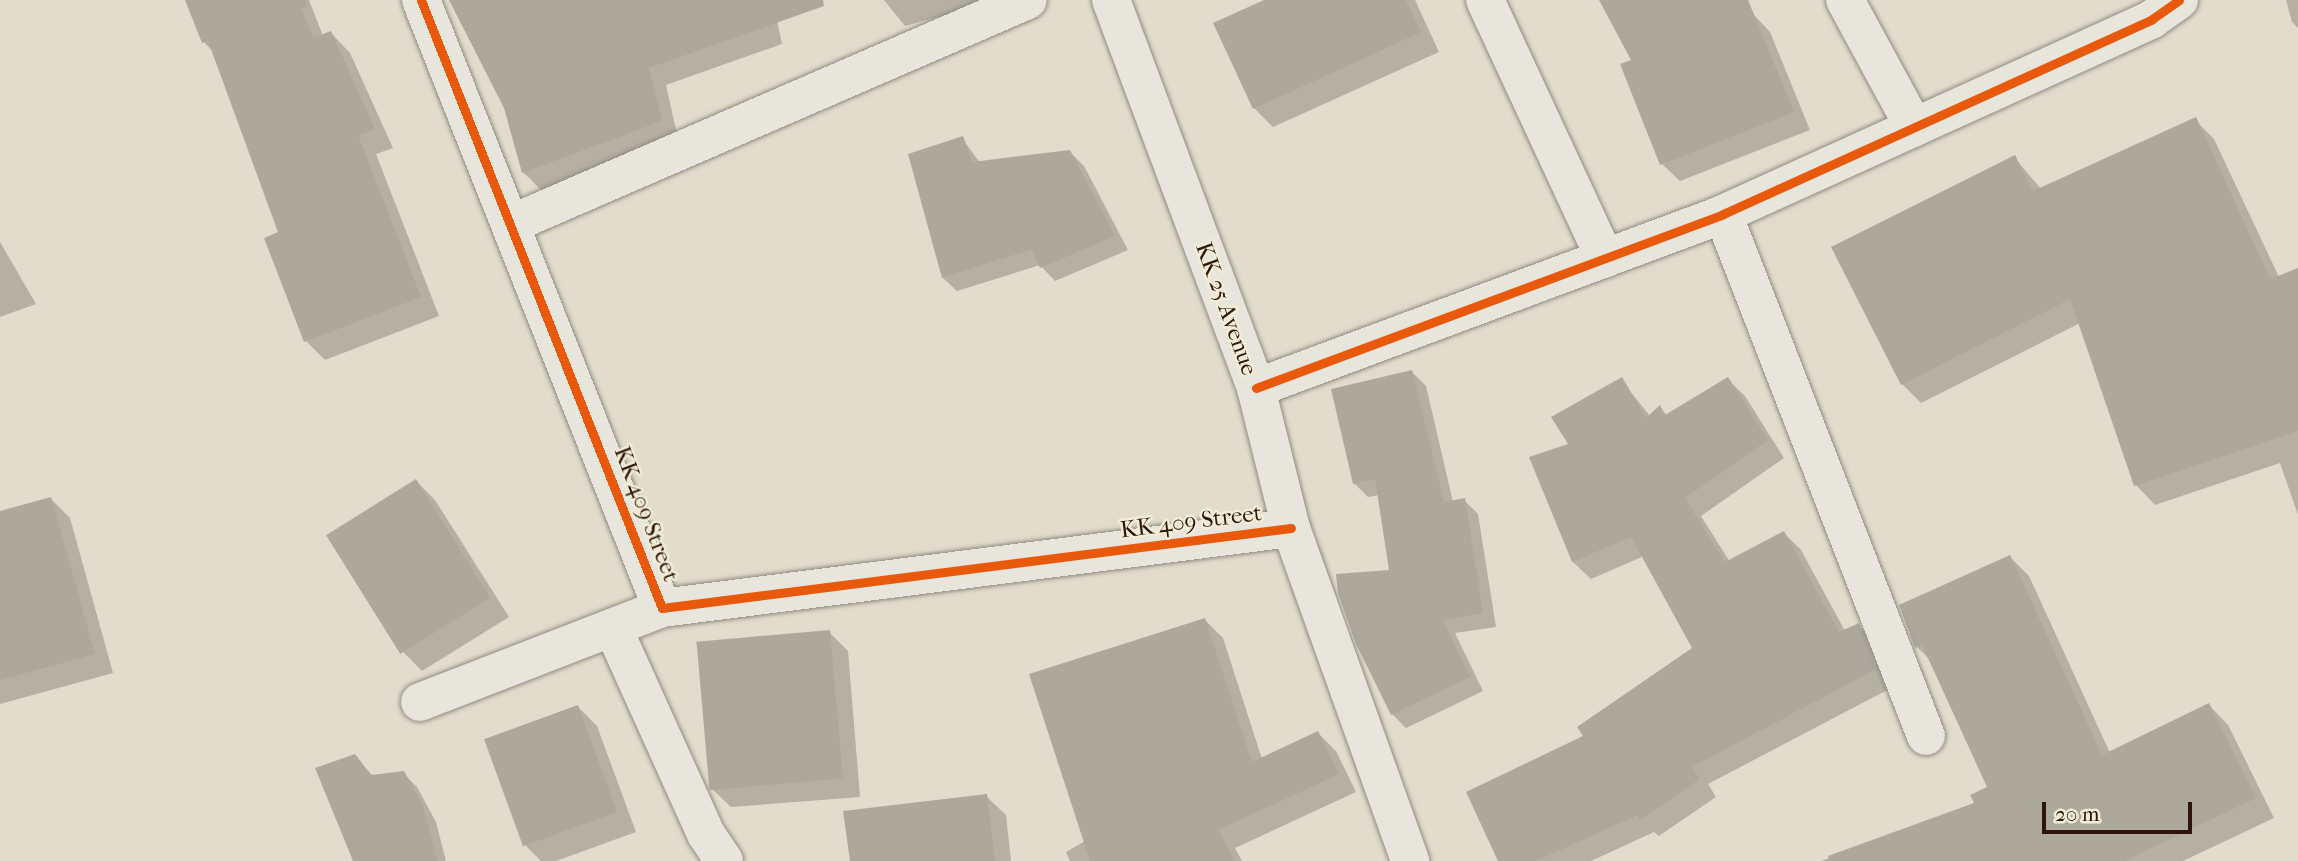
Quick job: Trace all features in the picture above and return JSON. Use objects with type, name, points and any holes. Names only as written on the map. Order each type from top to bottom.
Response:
[{"type":"street","name":"KK 409 Street","points":[[421,0],[662,608],[1291,528]]},
{"type":"street","points":[[511,224],[1028,0]]},
{"type":"street","name":"KK 25 Avenue","points":[[1111,0],[1256,388],[1291,528],[1410,861]]},
{"type":"street","points":[[1485,0],[1605,258]]},
{"type":"street","points":[[1844,0],[1914,127]]},
{"type":"street","points":[[1256,388],[1723,214],[2152,19],[2179,0]]},
{"type":"street","points":[[1723,214],[1926,736]]},
{"type":"street","points":[[420,702],[662,608]]},
{"type":"street","points":[[613,628],[706,834],[724,861]]},
{"type":"building","points":[[185,0],[306,0],[307,6],[301,8],[313,38],[331,31],[375,129],[358,135],[421,297],[304,342],[264,238],[278,232],[208,41],[202,43]]},
{"type":"building","points":[[449,0],[823,0],[824,6],[649,68],[662,121],[522,173],[504,108]]},
{"type":"building","points":[[1264,0],[1406,0],[1421,32],[1253,109],[1213,23]]},
{"type":"building","points":[[1599,0],[1748,0],[1794,112],[1660,165],[1620,64],[1631,60]]},
{"type":"building","points":[[2196,117],[2270,279],[2298,268],[2298,431],[2134,486],[2070,299],[1901,385],[1831,247],[2015,155],[2033,191]]},
{"type":"building","points":[[963,136],[972,162],[1070,150],[1115,236],[1040,268],[1032,249],[942,278],[908,154]]},
{"type":"building","points":[[1412,370],[1444,502],[1465,498],[1483,613],[1443,620],[1470,677],[1391,715],[1356,644],[1338,593],[1336,574],[1389,570],[1375,479],[1353,484],[1331,389]]},
{"type":"building","points":[[1622,377],[1646,418],[1660,405],[1665,415],[1728,377],[1768,440],[1685,498],[1725,562],[1784,531],[1839,632],[1859,623],[1876,669],[1692,767],[1700,779],[1640,820],[1637,815],[1536,861],[1498,861],[1466,792],[1583,736],[1577,727],[1692,648],[1631,537],[1572,562],[1529,457],[1568,444],[1551,417]]},
{"type":"building","points":[[416,479],[490,598],[400,654],[326,535]]},
{"type":"building","points":[[51,497],[95,654],[0,680],[0,511]]},
{"type":"building","points":[[2010,555],[2102,755],[2209,703],[2256,798],[2124,861],[1829,861],[1828,856],[1974,803],[1970,795],[1987,787],[1922,645],[1915,648],[1899,605]]},
{"type":"building","points":[[1205,618],[1252,762],[1318,731],[1339,774],[1218,830],[1235,861],[1090,861],[1029,674]]},
{"type":"building","points":[[830,630],[843,778],[709,790],[697,642]]},
{"type":"building","points":[[578,705],[617,812],[523,846],[484,739]]},
{"type":"building","points":[[355,754],[371,775],[404,771],[423,806],[437,861],[353,861],[315,768]]},
{"type":"building","points":[[987,794],[995,861],[850,861],[843,811]]},
{"type":"cycle path","points":[[421,0],[662,608],[1291,528]]},
{"type":"cycle path","points":[[1256,388],[1723,214],[2152,19],[2179,0]]}]
